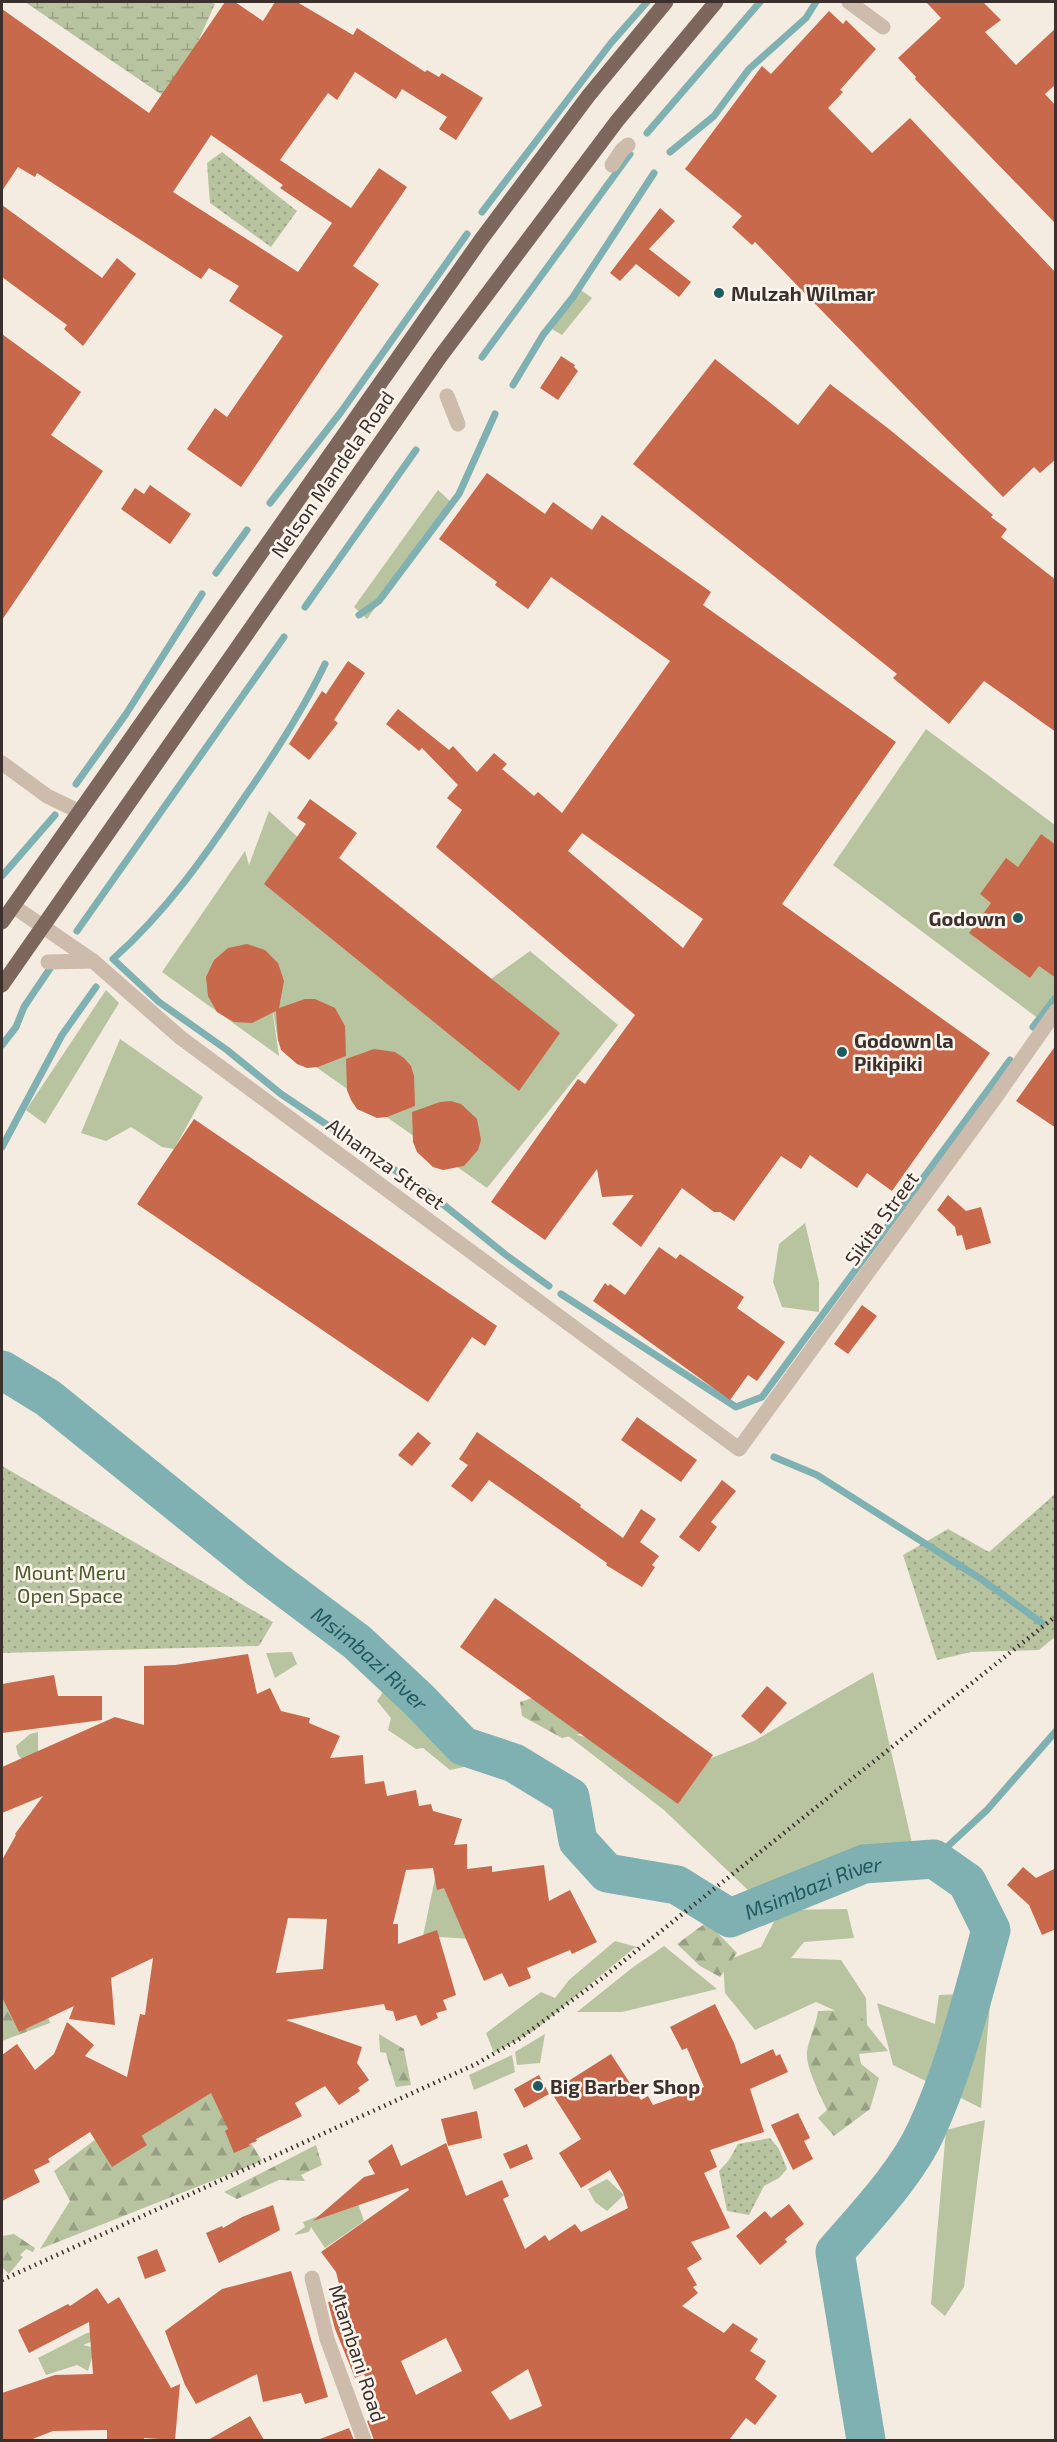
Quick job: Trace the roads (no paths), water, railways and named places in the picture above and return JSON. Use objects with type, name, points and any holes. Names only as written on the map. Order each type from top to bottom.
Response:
[{"type":"main road","name":"Nelson Mandela Road","points":[[2,922],[480,241],[589,95],[666,2]]},
{"type":"main road","name":"Nelson Mandela Road","points":[[2,984],[440,357],[617,121],[716,2]]},
{"type":"street","points":[[849,2],[883,27]]},
{"type":"street","points":[[612,165],[628,145]]},
{"type":"street","points":[[447,396],[458,424]]},
{"type":"street","points":[[2,763],[47,796],[80,812]]},
{"type":"street","name":"Alhamza Street","points":[[13,906],[93,961],[181,1038],[739,1449]]},
{"type":"street","points":[[48,962],[93,961]]},
{"type":"street","name":"Sikita Street","points":[[739,1449],[1056,1011]]},
{"type":"street","name":"Mtambani Road","points":[[312,2278],[327,2339],[364,2440]]},
{"type":"waterway","points":[[482,212],[611,43],[647,2]]},
{"type":"waterway","points":[[647,133],[760,2]]},
{"type":"waterway","points":[[670,152],[714,116],[749,69],[806,18],[816,2]]},
{"type":"waterway","points":[[482,357],[630,154]]},
{"type":"waterway","points":[[513,385],[543,335],[573,297],[654,173]]},
{"type":"waterway","points":[[270,503],[341,412],[467,234]]},
{"type":"waterway","points":[[359,615],[379,601],[459,494],[495,414]]},
{"type":"waterway","points":[[305,607],[416,450]]},
{"type":"waterway","points":[[216,573],[247,530]]},
{"type":"waterway","points":[[76,784],[126,714],[202,594]]},
{"type":"waterway","points":[[77,931],[284,637]]},
{"type":"waterway","points":[[325,664],[287,733],[215,841],[167,903],[113,959],[159,1002],[227,1050],[281,1094],[429,1193],[506,1255],[549,1286]]},
{"type":"waterway","points":[[2,876],[55,815]]},
{"type":"waterway","points":[[2,1045],[16,1027],[24,1007],[53,964]]},
{"type":"waterway","points":[[2,1147],[62,1035],[96,987]]},
{"type":"waterway","points":[[1033,1027],[1056,997]]},
{"type":"waterway","points":[[561,1294],[736,1407],[762,1397],[1010,1060]]},
{"type":"waterway","name":"Msimbazi River","points":[[2,1370],[48,1398],[261,1570],[357,1642],[419,1700],[463,1746],[514,1763],[570,1797],[578,1841],[607,1873],[677,1885],[730,1918],[864,1864],[934,1859],[967,1882],[991,1930],[946,2083],[926,2131],[908,2163],[885,2194],[835,2252],[866,2440]]},
{"type":"waterway","points":[[774,1457],[817,1475],[981,1579],[1042,1623]]},
{"type":"waterway","points":[[934,1859],[987,1810],[1056,1731]]},
{"type":"railway","points":[[2,2280],[476,2064],[519,2039],[601,1979],[1056,1616]]},
{"type":"place","name":"Mulzah Wilmar","points":[[719,293]]},
{"type":"place","name":"Godown","points":[[1018,918]]},
{"type":"place","name":"Godown la Pikipiki","points":[[842,1052]]},
{"type":"place","name":"Big Barber Shop","points":[[538,2086]]},
{"type":"park label","name":"Mount Meru Open Space","points":[[70,1584]]}]
